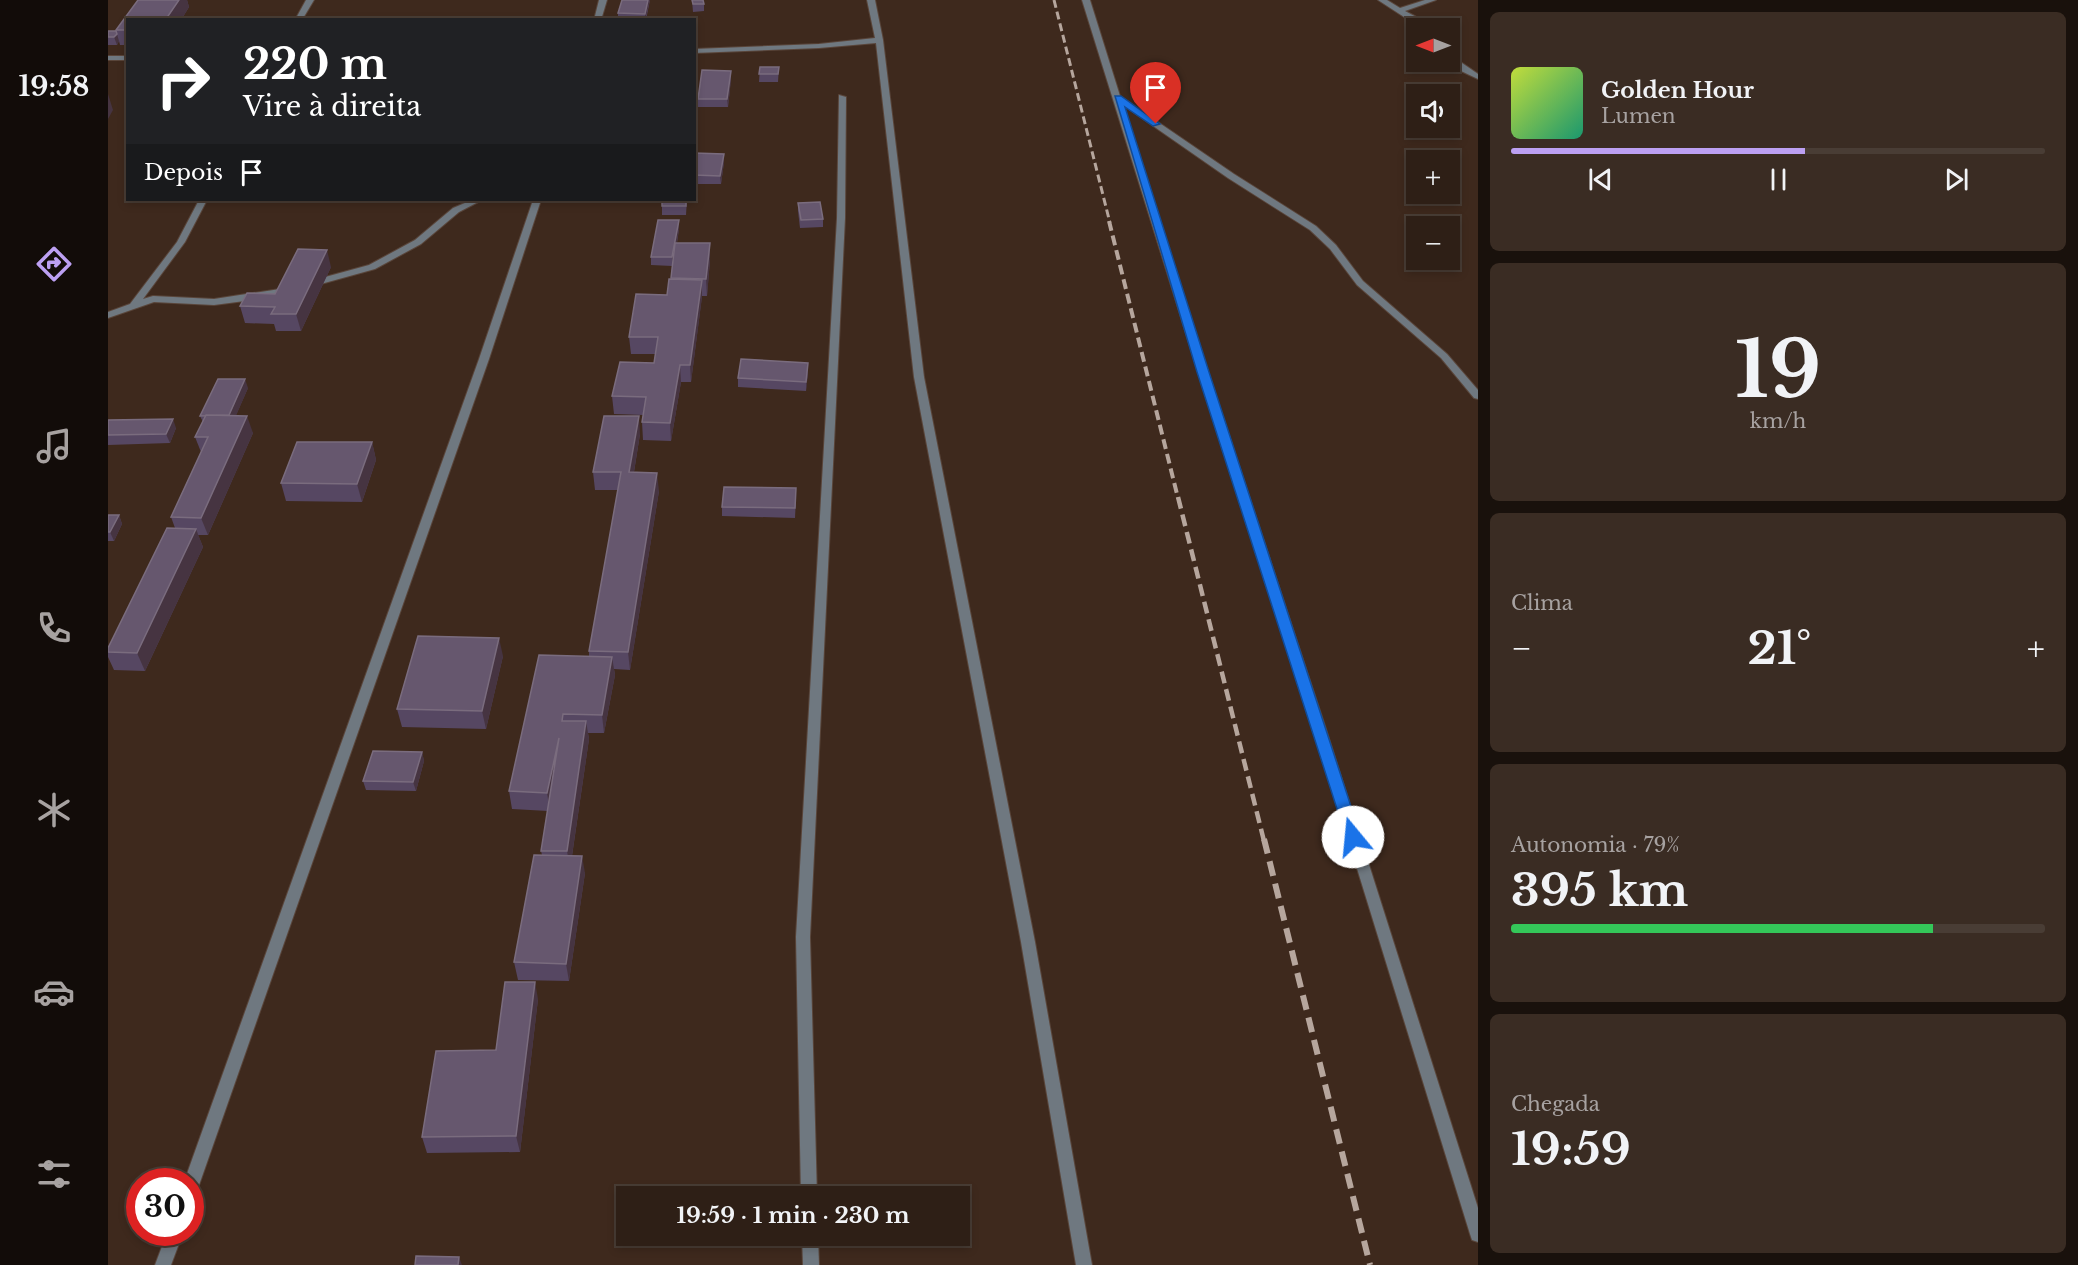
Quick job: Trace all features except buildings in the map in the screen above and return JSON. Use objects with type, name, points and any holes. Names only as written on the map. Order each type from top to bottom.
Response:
[{"type":"street","points":[[299,18],[310,0]]},
{"type":"street","points":[[598,18],[603,0]]},
{"type":"street","points":[[872,0],[879,40],[919,377],[1028,942],[1084,1265]]},
{"type":"street","points":[[1086,0],[1478,1234]]},
{"type":"street","points":[[1382,0],[1412,18]]},
{"type":"street","points":[[1401,10],[1432,0]]},
{"type":"street","points":[[696,51],[819,46],[879,40]]},
{"type":"street","points":[[108,58],[126,58]]},
{"type":"street","points":[[1460,66],[1478,76]]},
{"type":"street","points":[[809,1186],[803,937],[841,219],[842,97]]},
{"type":"street","points":[[1118,98],[1231,176],[1313,228],[1333,247],[1360,284],[1444,356],[1478,396]]},
{"type":"street","points":[[135,304],[181,242],[202,201]]},
{"type":"street","points":[[108,315],[153,299],[213,302],[274,294],[372,267],[418,242],[456,210],[476,201]]},
{"type":"street","points":[[197,1168],[484,358],[537,201]]},
{"type":"street","points":[[163,1265],[170,1246]]},
{"type":"street","points":[[810,1246],[811,1265]]},
{"type":"railway","points":[[1054,0],[1110,223]]},
{"type":"railway","points":[[1109,221],[1178,498]]},
{"type":"railway","points":[[1178,497],[1264,841]]},
{"type":"railway","points":[[1264,839],[1370,1265]]},
{"type":"route","points":[[1156,124],[1118,98],[1203,372],[1353,837]]}]
